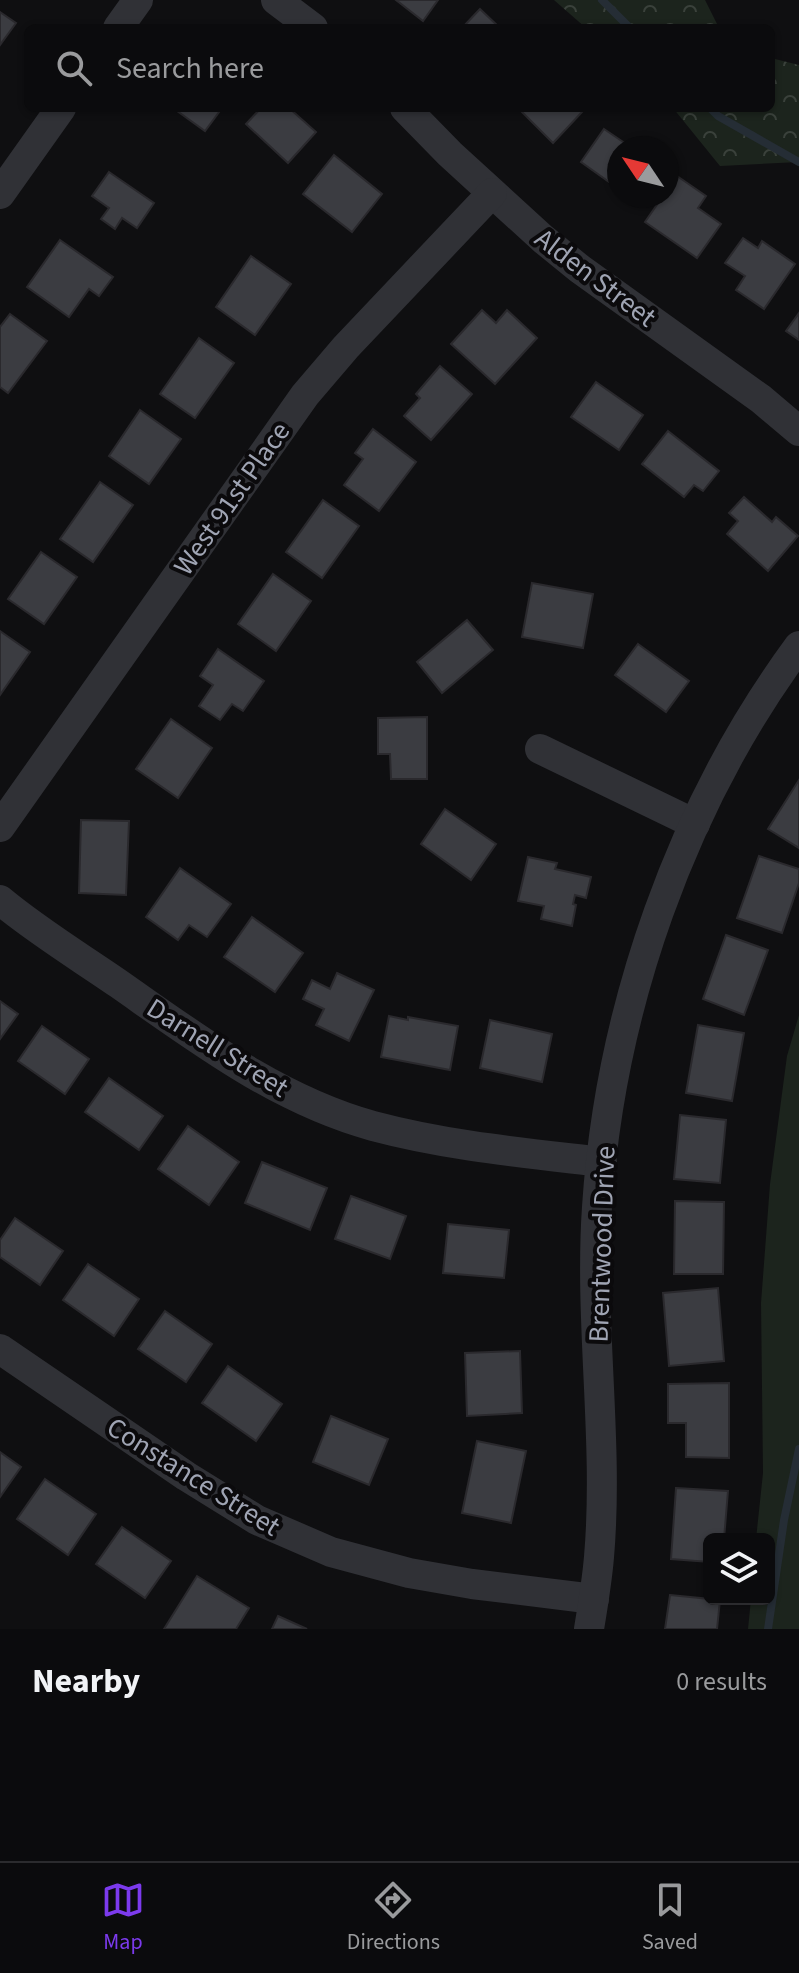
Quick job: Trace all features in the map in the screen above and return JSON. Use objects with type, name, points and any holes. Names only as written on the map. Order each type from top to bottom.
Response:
[{"type":"street","points":[[121,24],[138,0]]},
{"type":"street","points":[[276,0],[308,24]]},
{"type":"street","points":[[0,194],[58,112]]},
{"type":"street","name":"Alden Street","points":[[409,112],[492,193],[580,269],[761,399],[799,431]]},
{"type":"street","name":"West 91st Place","points":[[0,827],[305,395],[346,347],[492,193]]},
{"type":"street","name":"Brentwood Drive","points":[[591,1614],[601,1529],[595,1318],[597,1208],[613,1079],[632,994],[661,904],[695,824],[729,757],[778,674],[799,646]]},
{"type":"street","points":[[540,749],[695,824]]},
{"type":"street","name":"Darnell Street","points":[[0,900],[255,1077],[308,1102],[371,1125],[426,1139],[602,1162]]},
{"type":"street","name":"Constance Street","points":[[0,1349],[186,1476],[257,1520],[331,1552],[591,1614]]},
{"type":"green space","points":[[554,0],[705,0],[717,24],[581,24]]},
{"type":"green space","points":[[775,59],[799,65],[799,162],[720,166],[676,112],[775,112]]},
{"type":"green space","points":[[799,1015],[799,1629],[748,1629],[750,1605],[775,1605],[775,1533],[757,1533],[763,1473],[761,1303],[770,1184],[787,1056]]},
{"type":"building","points":[[396,0],[438,0],[423,21]]},
{"type":"building","points":[[480,9],[496,24],[466,24]]},
{"type":"building","points":[[0,12],[16,23],[0,45]]},
{"type":"building","points":[[179,112],[219,112],[205,131]]},
{"type":"building","points":[[257,112],[294,112],[316,132],[288,163],[246,124]]},
{"type":"building","points":[[522,112],[582,112],[553,143]]},
{"type":"building","points":[[604,129],[614,136],[607,136],[607,180],[581,162]]},
{"type":"building","points":[[334,155],[382,194],[352,232],[303,194]]},
{"type":"building","points":[[109,172],[154,203],[137,228],[122,218],[115,229],[101,219],[109,208],[92,196]]},
{"type":"building","points":[[679,177],[706,196],[698,208],[721,224],[697,258],[645,222],[655,208],[679,208]]},
{"type":"building","points":[[743,238],[758,248],[762,241],[795,264],[764,309],[736,290],[745,276],[725,263]]},
{"type":"building","points":[[60,240],[113,277],[99,296],[89,289],[69,317],[27,287]]},
{"type":"building","points":[[251,256],[291,284],[255,335],[216,307]]},
{"type":"building","points":[[482,310],[496,323],[507,310],[537,338],[495,384],[451,344]]},
{"type":"building","points":[[799,313],[799,340],[786,331]]},
{"type":"building","points":[[10,314],[47,341],[8,393],[0,387],[0,327]]},
{"type":"building","points":[[199,338],[234,363],[195,418],[160,394]]},
{"type":"building","points":[[440,366],[472,394],[431,440],[404,416],[420,398],[416,394]]},
{"type":"building","points":[[596,382],[643,415],[619,450],[571,417]]},
{"type":"building","points":[[140,410],[181,439],[149,484],[109,456]]},
{"type":"building","points":[[373,429],[416,462],[379,511],[344,485],[363,459],[355,453]]},
{"type":"building","points":[[668,431],[719,471],[703,491],[694,485],[684,497],[642,464]]},
{"type":"building","points":[[100,482],[133,505],[93,562],[60,539]]},
{"type":"building","points":[[744,497],[772,522],[776,517],[798,536],[768,571],[727,534],[738,521],[729,513]]},
{"type":"building","points":[[323,500],[359,526],[322,578],[286,552]]},
{"type":"building","points":[[41,552],[77,577],[44,624],[8,599]]},
{"type":"building","points":[[273,574],[311,601],[276,651],[238,624]]},
{"type":"building","points":[[532,583],[593,594],[583,648],[522,637]]},
{"type":"building","points":[[467,620],[493,650],[442,693],[417,662]]},
{"type":"building","points":[[0,631],[30,652],[0,695]]},
{"type":"building","points":[[638,644],[689,681],[666,712],[615,675]]},
{"type":"building","points":[[218,649],[264,681],[243,711],[232,704],[220,720],[199,706],[213,685],[200,676]]},
{"type":"building","points":[[427,717],[427,779],[391,779],[390,754],[378,754],[378,718]]},
{"type":"building","points":[[171,719],[212,748],[178,798],[136,769]]},
{"type":"building","points":[[799,780],[799,848],[768,829]]},
{"type":"building","points":[[445,809],[496,844],[471,880],[421,844]]},
{"type":"building","points":[[81,820],[129,821],[126,895],[79,893]]},
{"type":"building","points":[[759,856],[799,869],[799,883],[782,933],[737,918]]},
{"type":"building","points":[[528,857],[557,863],[555,869],[591,877],[586,898],[575,895],[572,926],[541,919],[544,906],[518,901]]},
{"type":"building","points":[[180,868],[231,904],[207,937],[189,925],[178,940],[146,917]]},
{"type":"building","points":[[252,917],[303,953],[275,992],[224,957]]},
{"type":"building","points":[[726,935],[768,950],[744,1015],[703,999]]},
{"type":"building","points":[[337,973],[374,990],[349,1041],[316,1025],[324,1009],[303,999],[312,980],[330,989]]},
{"type":"building","points":[[0,1001],[18,1014],[0,1039]]},
{"type":"building","points":[[389,1016],[458,1026],[450,1070],[381,1057]]},
{"type":"building","points":[[490,1020],[552,1034],[542,1082],[480,1068]]},
{"type":"building","points":[[698,1025],[744,1033],[732,1101],[686,1093]]},
{"type":"building","points":[[42,1026],[89,1059],[65,1094],[18,1061]]},
{"type":"building","points":[[109,1078],[163,1116],[139,1150],[85,1112]]},
{"type":"building","points":[[680,1115],[726,1120],[720,1183],[674,1179]]},
{"type":"building","points":[[188,1126],[239,1162],[209,1205],[158,1169]]},
{"type":"building","points":[[262,1162],[327,1188],[310,1230],[245,1203]]},
{"type":"building","points":[[351,1196],[406,1216],[390,1259],[335,1239]]},
{"type":"building","points":[[675,1201],[724,1202],[723,1274],[674,1274]]},
{"type":"building","points":[[15,1218],[63,1251],[40,1285],[0,1257],[0,1240]]},
{"type":"building","points":[[448,1224],[509,1230],[504,1278],[443,1273]]},
{"type":"building","points":[[88,1264],[139,1299],[114,1336],[63,1300]]},
{"type":"building","points":[[718,1288],[724,1361],[669,1366],[663,1293]]},
{"type":"building","points":[[165,1311],[212,1344],[186,1382],[138,1349]]},
{"type":"building","points":[[520,1351],[522,1413],[467,1416],[465,1353]]},
{"type":"building","points":[[228,1366],[282,1404],[256,1441],[202,1403]]},
{"type":"building","points":[[729,1383],[729,1458],[686,1457],[686,1423],[668,1423],[668,1384]]},
{"type":"building","points":[[331,1416],[388,1439],[369,1485],[313,1462]]},
{"type":"building","points":[[477,1441],[526,1451],[511,1523],[462,1513]]},
{"type":"building","points":[[0,1452],[21,1467],[0,1497]]},
{"type":"building","points":[[45,1479],[96,1514],[68,1555],[17,1519]]},
{"type":"building","points":[[676,1488],[728,1491],[724,1533],[703,1533],[703,1562],[671,1559]]},
{"type":"building","points":[[122,1527],[171,1561],[145,1598],[96,1564]]},
{"type":"building","points":[[197,1576],[249,1608],[236,1629],[164,1629]]},
{"type":"building","points":[[670,1595],[703,1598],[703,1605],[719,1605],[717,1629],[665,1629]]},
{"type":"building","points":[[278,1616],[307,1629],[272,1629]]},
{"type":"waterway","points":[[602,0],[626,24]]},
{"type":"waterway","points":[[714,112],[799,162]]},
{"type":"waterway","points":[[768,1629],[784,1520],[799,1449]]}]
